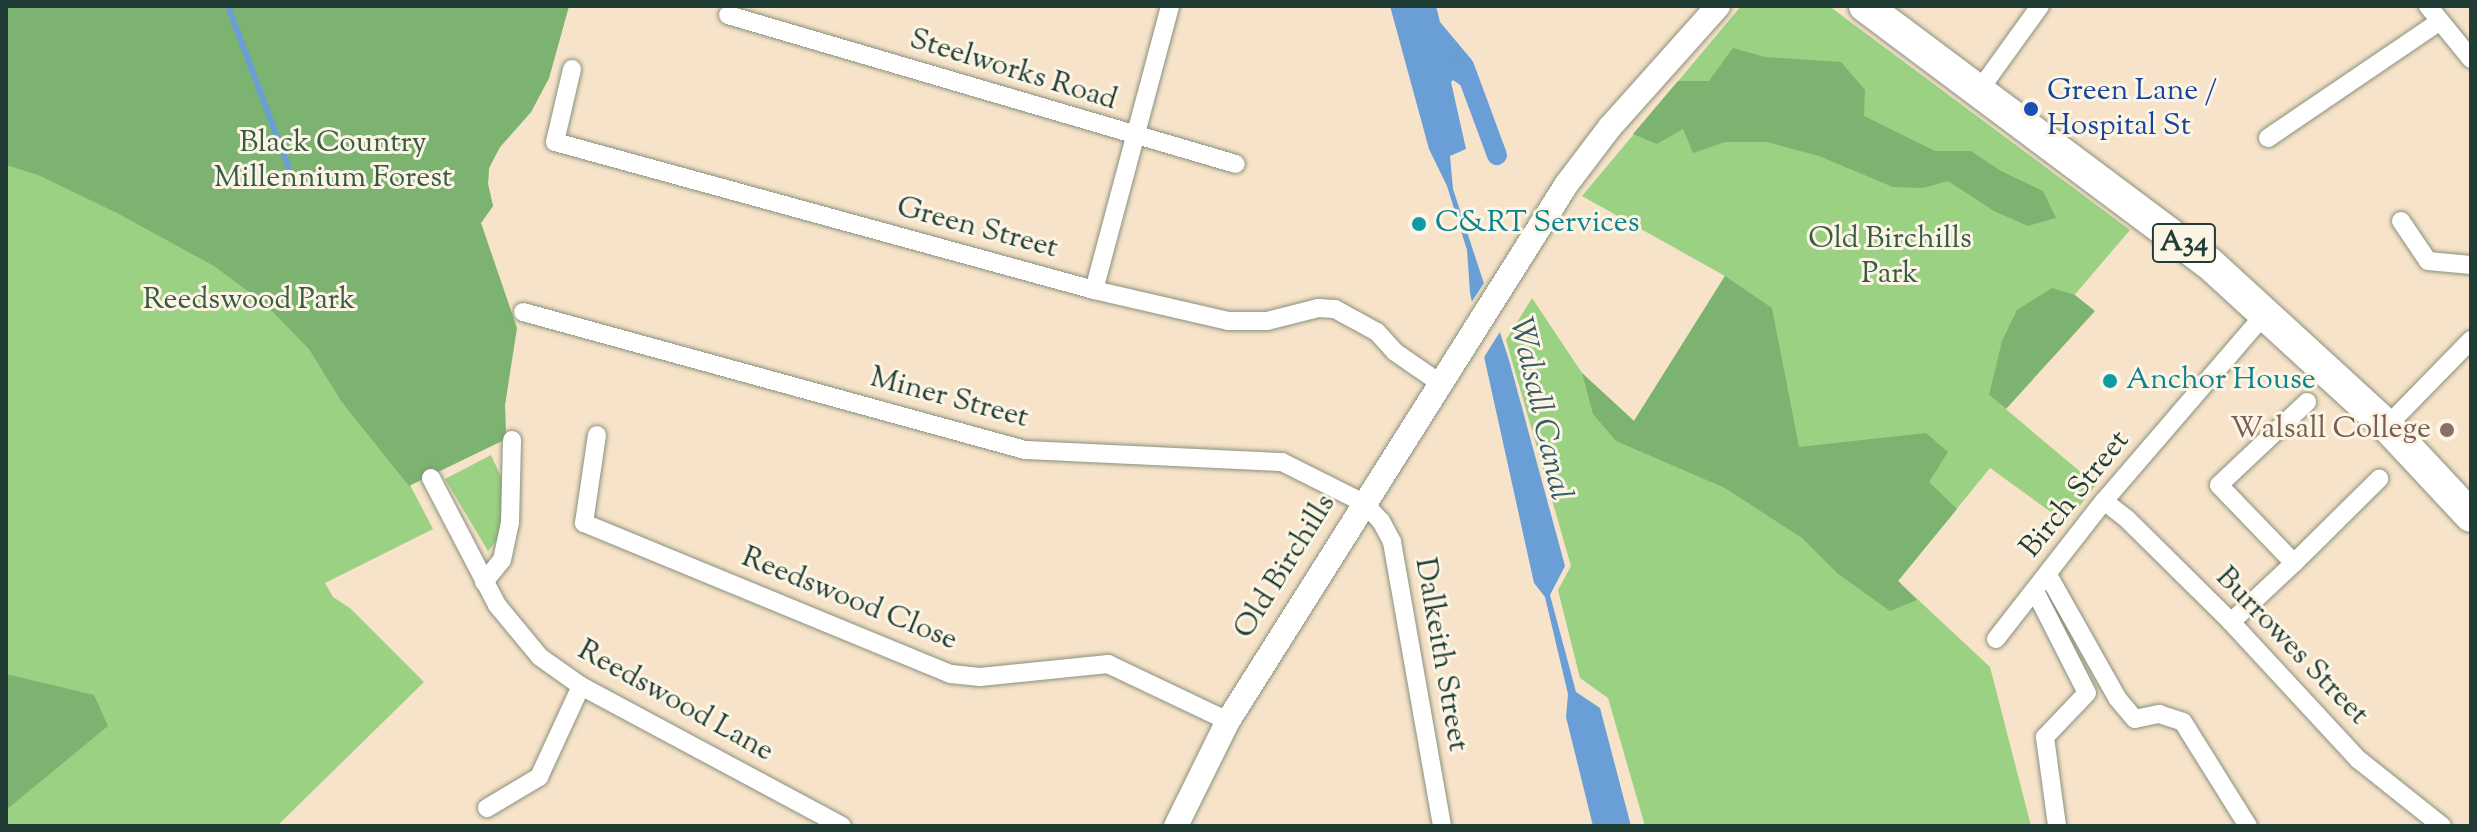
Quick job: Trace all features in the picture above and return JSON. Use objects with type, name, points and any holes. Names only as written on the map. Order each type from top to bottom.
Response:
[{"type":"highway","name":"A34","points":[[1865,6],[2170,232],[2387,426],[2471,516]]},
{"type":"street","points":[[1094,290],[1170,6]]},
{"type":"street","name":"Old Birchills","points":[[1176,826],[1228,721],[1579,167],[1718,6]]},
{"type":"street","points":[[1978,92],[2040,6]]},
{"type":"street","points":[[2268,138],[2434,14],[2471,59]]},
{"type":"street","name":"Steelworks Road","points":[[728,15],[1135,137],[1236,164]]},
{"type":"street","name":"Green Street","points":[[572,69],[555,142],[1094,290],[1228,321],[1267,321],[1318,308],[1335,309],[1377,332],[1395,352],[1440,383]]},
{"type":"street","points":[[2401,221],[2428,261],[2471,265]]},
{"type":"street","name":"Miner Street","points":[[523,312],[1025,450],[1282,462],[1364,503]]},
{"type":"street","name":"Birch Street","points":[[1996,639],[2104,501],[2265,314]]},
{"type":"street","points":[[2387,426],[2471,340]]},
{"type":"street","points":[[2294,563],[2219,485],[2307,402]]},
{"type":"street","name":"Reedswood Close","points":[[597,435],[584,523],[951,674],[980,677],[1108,664],[1228,721]]},
{"type":"street","points":[[484,582],[502,560],[510,523],[512,440]]},
{"type":"street","name":"Reedswood Lane","points":[[431,478],[497,605],[540,657],[581,686],[842,826]]},
{"type":"street","points":[[2231,622],[2379,479]]},
{"type":"street","name":"Burrowes Street","points":[[2104,501],[2127,519],[2231,622],[2359,760],[2442,826]]},
{"type":"street","name":"Dalkeith Street","points":[[1364,503],[1381,521],[1392,542],[1442,826]]},
{"type":"street","points":[[2048,575],[2118,699],[2135,719],[2159,714],[2183,722],[2248,826]]},
{"type":"street","points":[[2035,591],[2087,693],[2045,737],[2057,826]]},
{"type":"street","points":[[487,808],[539,777],[581,686]]},
{"type":"green space","name":"Reedswood Park","points":[[6,6],[569,6],[549,78],[531,112],[500,147],[489,168],[488,184],[493,206],[481,223],[515,328],[505,405],[506,439],[410,485],[433,529],[325,583],[333,597],[351,609],[424,682],[277,826],[6,826]]},
{"type":"green space","name":"Black Country Millennium Forest","points":[[6,6],[569,6],[549,78],[531,112],[500,147],[489,168],[488,184],[493,206],[481,223],[517,328],[505,405],[506,439],[409,486],[341,401],[309,349],[265,304],[214,266],[117,213],[38,175],[6,165]]},
{"type":"green space","name":"Old Birchills Park","points":[[1741,6],[1829,6],[2130,230],[1989,395],[2096,485],[2066,523],[1990,468],[1898,581],[1990,667],[2031,826],[1645,826],[1608,698],[1580,678],[1558,590],[1571,566],[1506,340],[1532,298],[1582,373],[1634,421],[1725,276],[1582,196]]},
{"type":"green space","points":[[1733,48],[1765,57],[1841,62],[1865,90],[1864,116],[1935,151],[1971,151],[2001,171],[2043,191],[2056,218],[2028,226],[1994,211],[1948,181],[1923,188],[1893,187],[1819,156],[1767,142],[1725,142],[1693,153],[1683,129],[1657,144],[1633,134],[1678,81],[1709,81]]},
{"type":"green space","points":[[1725,276],[1772,308],[1799,447],[1926,433],[1948,452],[1929,482],[1957,509],[1898,581],[1917,600],[1890,611],[1837,573],[1802,538],[1725,488],[1616,441],[1593,414],[1582,373],[1634,421]]},
{"type":"green space","points":[[2052,288],[2075,295],[2095,311],[2006,409],[1989,395],[2002,341],[2017,310]]},
{"type":"green space","points":[[491,455],[503,481],[505,506],[498,539],[488,551],[445,479]]},
{"type":"green space","points":[[6,674],[94,695],[108,726],[6,810]]},
{"type":"water","points":[[1390,6],[1436,6],[1440,22],[1471,59],[1478,78],[1478,87],[1469,91],[1453,80],[1451,82],[1466,149],[1450,156],[1453,189],[1509,360],[1565,566],[1550,595],[1576,692],[1600,708],[1631,826],[1593,826],[1566,717],[1568,694],[1545,597],[1534,583],[1470,293],[1467,250],[1447,186],[1429,149]]},
{"type":"pier","points":[[1486,280],[1503,327],[1481,362],[1469,306]]},
{"type":"waterway","points":[[228,6],[289,168]]},
{"type":"waterway","points":[[1464,66],[1497,155]]},
{"type":"place","name":"Green Lane / Hospital St","points":[[2031,109]]},
{"type":"place","name":"C&RT Services","points":[[1419,224]]},
{"type":"place","name":"Anchor House","points":[[2110,381]]},
{"type":"place","name":"Walsall College","points":[[2447,430]]},
{"type":"water label","name":"Walsall Canal","points":[[1539,409]]}]
